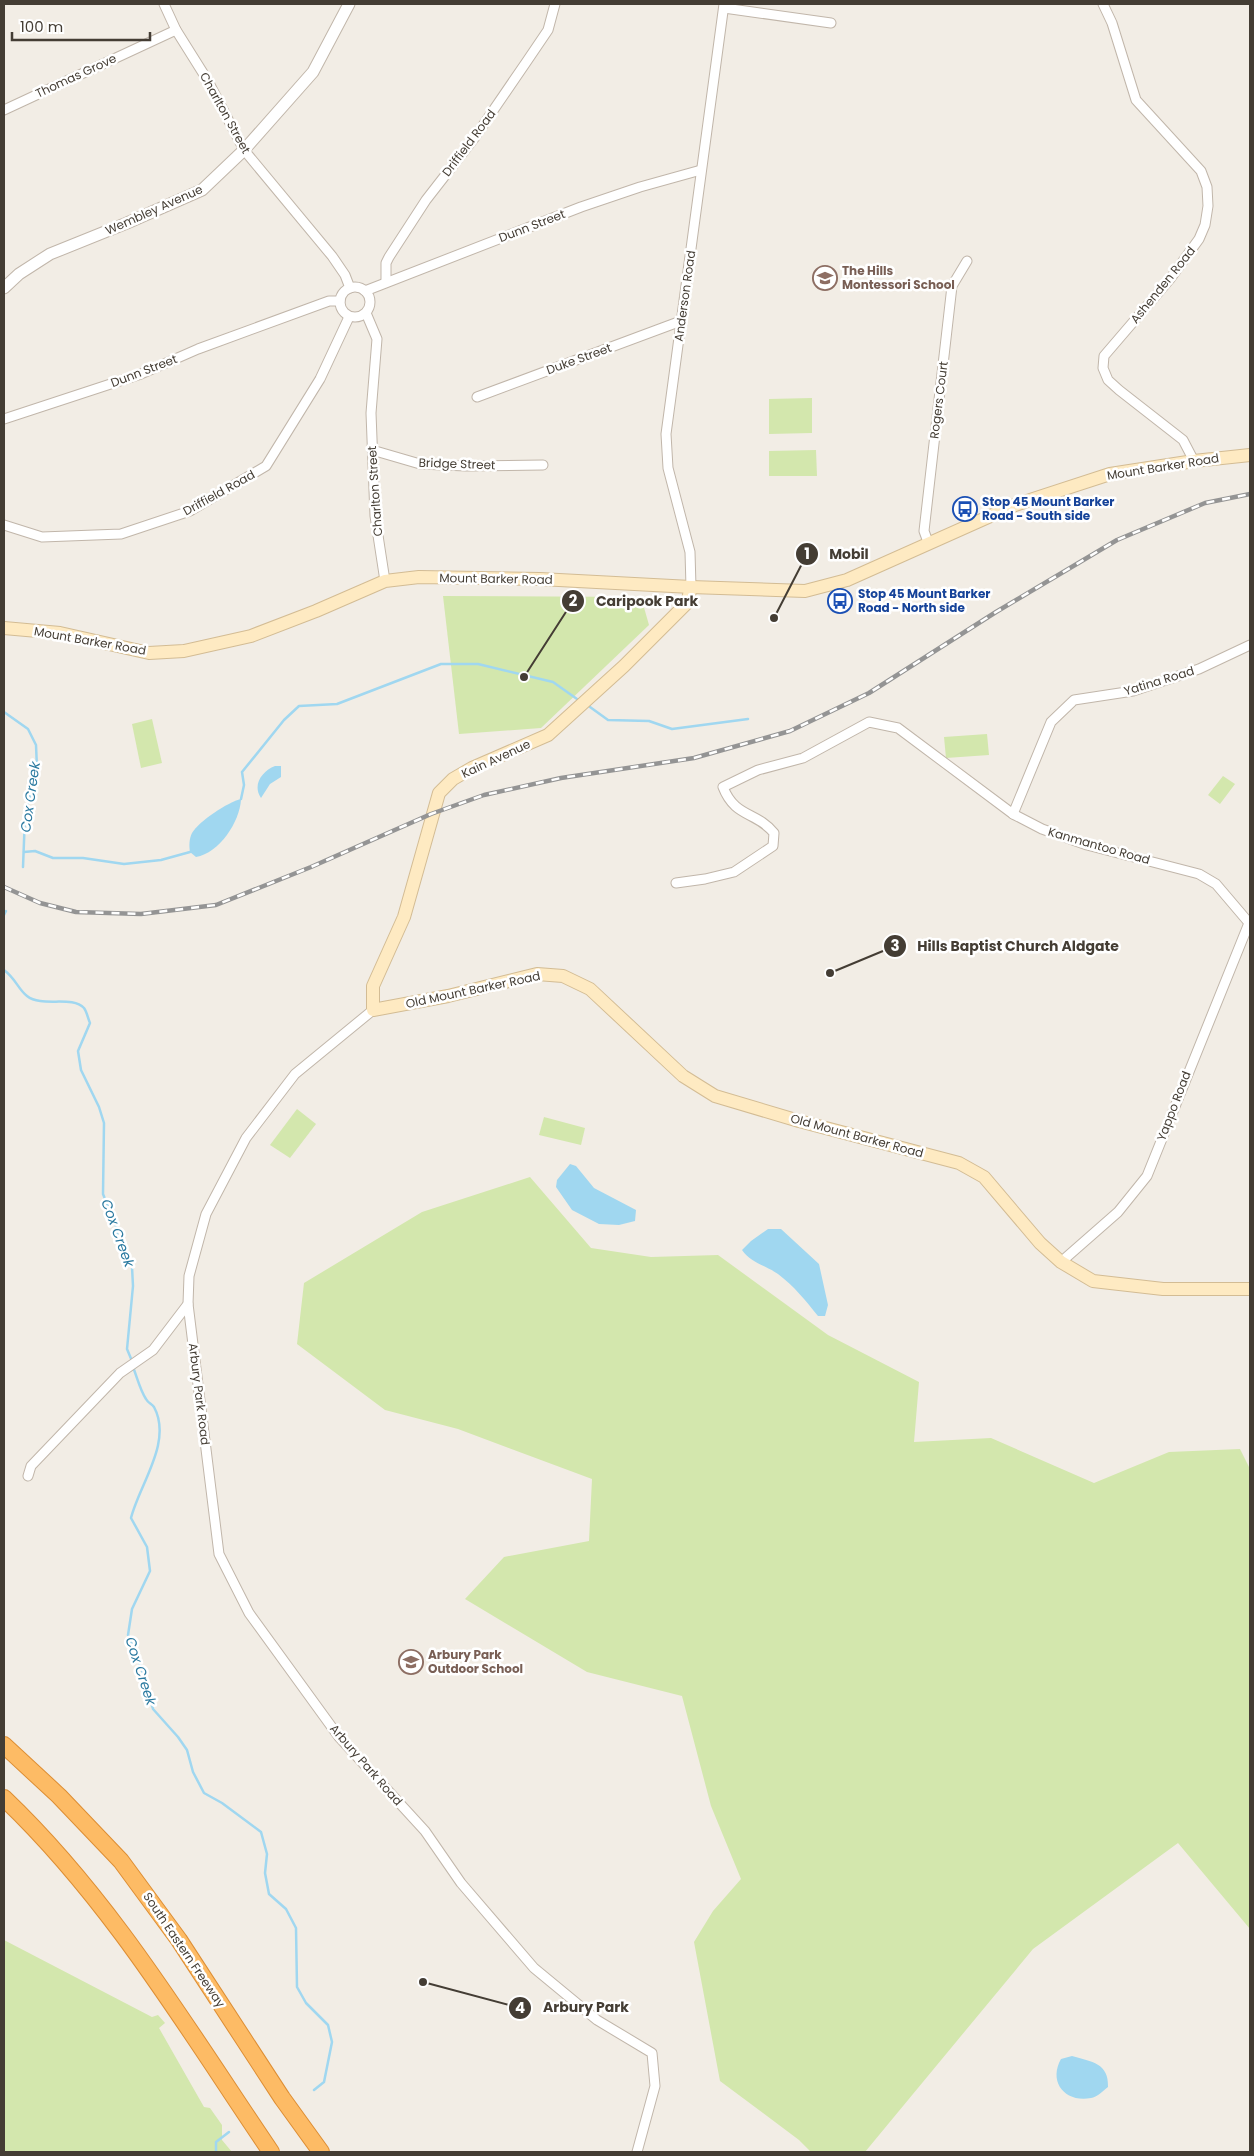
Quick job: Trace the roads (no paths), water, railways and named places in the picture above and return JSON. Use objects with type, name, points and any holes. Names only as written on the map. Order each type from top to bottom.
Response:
[{"type":"highway","name":"South Eastern Freeway","points":[[4,1745],[59,1796],[121,1861],[179,1940],[277,2090],[321,2152]]},
{"type":"highway","points":[[4,1798],[104,1908],[163,1990],[271,2152]]},
{"type":"highway","points":[[4,1811],[54,1851]]},
{"type":"main road","name":"Mount Barker Road","points":[[4,628],[60,633],[149,652],[184,651],[251,636],[316,611],[385,581],[419,577],[540,579],[691,588],[805,591],[847,580],[1014,505],[1110,474],[1194,461],[1250,455]]},
{"type":"main road","name":"Kain Avenue","points":[[373,1010],[373,986],[404,917],[438,793],[453,779],[472,768],[548,735],[624,666],[687,603],[691,588]]},
{"type":"main road","name":"Old Mount Barker Road","points":[[373,1010],[448,996],[536,974],[563,976],[590,989],[683,1076],[716,1096],[799,1121],[959,1163],[976,1172],[984,1177],[1040,1243],[1061,1262],[1093,1281],[1164,1289],[1250,1289]]},
{"type":"street","name":"Charlton Street","points":[[164,4],[176,30],[208,80],[244,150],[332,256],[346,275],[350,288]]},
{"type":"street","name":"Wembley Avenue","points":[[4,288],[19,274],[50,254],[127,224],[202,190],[244,150],[313,72],[349,4]]},
{"type":"street","name":"Driffield Road","points":[[386,282],[386,263],[389,257],[426,200],[476,137],[538,46],[548,30],[555,4]]},
{"type":"street","name":"Ashenden Road","points":[[1102,4],[1112,23],[1136,100],[1201,171],[1207,187],[1208,206],[1205,226],[1199,239],[1170,279],[1104,356],[1103,368],[1108,380],[1119,390],[1183,440],[1194,461]]},
{"type":"street","points":[[724,6],[831,23]]},
{"type":"street","name":"Anderson Road","points":[[691,588],[690,552],[668,468],[666,434],[724,6]]},
{"type":"street","name":"Thomas Grove","points":[[4,110],[176,30]]},
{"type":"street","name":"Dunn Street","points":[[365,291],[640,186],[701,170]]},
{"type":"street","name":"Rogers Court","points":[[928,542],[924,531],[952,286],[967,261]]},
{"type":"street","points":[[350,288],[358,288],[365,291],[370,302],[366,313],[361,316],[349,316],[342,310],[340,301],[343,293],[350,288]]},
{"type":"street","name":"Dunn Street","points":[[4,419],[141,374],[198,348],[329,301],[340,301]]},
{"type":"street","name":"Charlton Street","points":[[366,313],[377,339],[376,371],[371,413],[372,450],[376,516],[385,581]]},
{"type":"street","name":"Driffield Road","points":[[4,525],[42,537],[122,534],[190,511],[266,466],[320,380],[349,316]]},
{"type":"street","name":"Duke Street","points":[[477,397],[681,321]]},
{"type":"street","name":"Bridge Street","points":[[372,450],[420,464],[466,466],[543,465]]},
{"type":"street","name":"Yatina Road","points":[[1014,814],[1051,722],[1074,700],[1133,691],[1199,669],[1250,645]]},
{"type":"street","name":"Kanmantoo Road","points":[[676,883],[734,872],[773,846],[774,833],[766,823],[740,812],[728,799],[724,787],[758,770],[803,758],[869,722],[898,728],[1014,814],[1042,829],[1087,845],[1199,874],[1216,884],[1250,924]]},
{"type":"street","name":"Yappo Road","points":[[1061,1262],[1118,1212],[1146,1176],[1250,924]]},
{"type":"street","name":"Old Mount Barker Road","points":[[188,1304],[189,1276],[206,1214],[246,1138],[295,1074],[373,1010]]},
{"type":"street","points":[[28,1476],[31,1466],[120,1373],[146,1356],[188,1304]]},
{"type":"street","name":"Arbury Park Road","points":[[188,1304],[219,1554],[249,1613],[339,1737],[424,1831],[461,1883],[534,1968],[596,2020],[652,2053],[654,2086],[637,2152]]},
{"type":"water","points":[[275,766],[281,766],[281,777],[270,784],[261,798],[258,793],[258,783],[266,771]]},
{"type":"water","points":[[241,799],[237,817],[220,843],[213,849],[196,857],[190,852],[190,838],[196,828],[214,813]]},
{"type":"water","points":[[570,1164],[576,1166],[594,1188],[636,1210],[635,1221],[619,1225],[599,1224],[572,1210],[556,1187],[557,1180]]},
{"type":"water","points":[[768,1229],[781,1229],[819,1264],[828,1305],[825,1316],[818,1316],[784,1279],[754,1261],[742,1250]]},
{"type":"water","points":[[1072,2056],[1092,2062],[1102,2068],[1108,2079],[1108,2087],[1098,2095],[1082,2099],[1067,2094],[1061,2089],[1058,2083],[1057,2067],[1061,2059]]},
{"type":"waterway","points":[[241,799],[244,785],[242,772],[284,720],[299,706],[337,704],[441,664],[478,664],[553,682],[577,699]]},
{"type":"waterway","points":[[590,707],[608,720],[649,721],[672,729],[748,719]]},
{"type":"waterway","name":"Cox Creek","points":[[4,712],[28,729],[36,745],[37,768],[25,816],[23,867]]},
{"type":"waterway","points":[[24,852],[35,851],[53,858],[83,858],[124,864],[161,860],[190,852]]},
{"type":"waterway","name":"Cox Creek","points":[[4,915],[6,911]]},
{"type":"waterway","name":"Cox Creek","points":[[4,970],[21,990],[33,999],[79,1004],[84,1008],[90,1023],[78,1051],[81,1070],[99,1107],[104,1123],[103,1194],[116,1226],[118,1239],[132,1267],[133,1286],[127,1349],[132,1361]]},
{"type":"waterway","name":"Cox Creek","points":[[133,1367],[140,1388],[148,1402],[154,1407],[159,1420],[160,1434],[153,1463],[131,1518],[147,1547],[150,1571],[132,1609],[128,1635],[141,1667],[153,1709],[187,1750],[193,1772],[204,1793],[222,1803],[261,1832],[267,1854],[265,1873],[269,1894],[286,1909],[296,1928],[297,1987],[306,2003],[328,2025],[332,2042],[324,2082],[314,2090]]},
{"type":"waterway","name":"Cox Creek","points":[[216,2152],[216,2142],[229,2132]]},
{"type":"railway","points":[[4,887],[40,903],[76,912],[141,914],[216,905],[311,867],[431,814],[484,795],[561,778],[694,758],[790,731],[869,693],[996,612],[1117,540],[1205,503],[1250,494]]},
{"type":"place","name":"The Hills Montessori School","points":[[825,278]]},
{"type":"place","name":"Stop 45 Mount Barker Road - South side","points":[[965,509]]},
{"type":"place","name":"Stop 45 Mount Barker Road - North side","points":[[840,601]]},
{"type":"place","name":"Mobil","points":[[774,618]]},
{"type":"place","name":"Caripook Park","points":[[524,677]]},
{"type":"place","name":"Hills Baptist Church Aldgate","points":[[830,973]]},
{"type":"place","name":"Arbury Park Outdoor School","points":[[411,1662]]},
{"type":"place","name":"Arbury Park","points":[[423,1982]]}]
